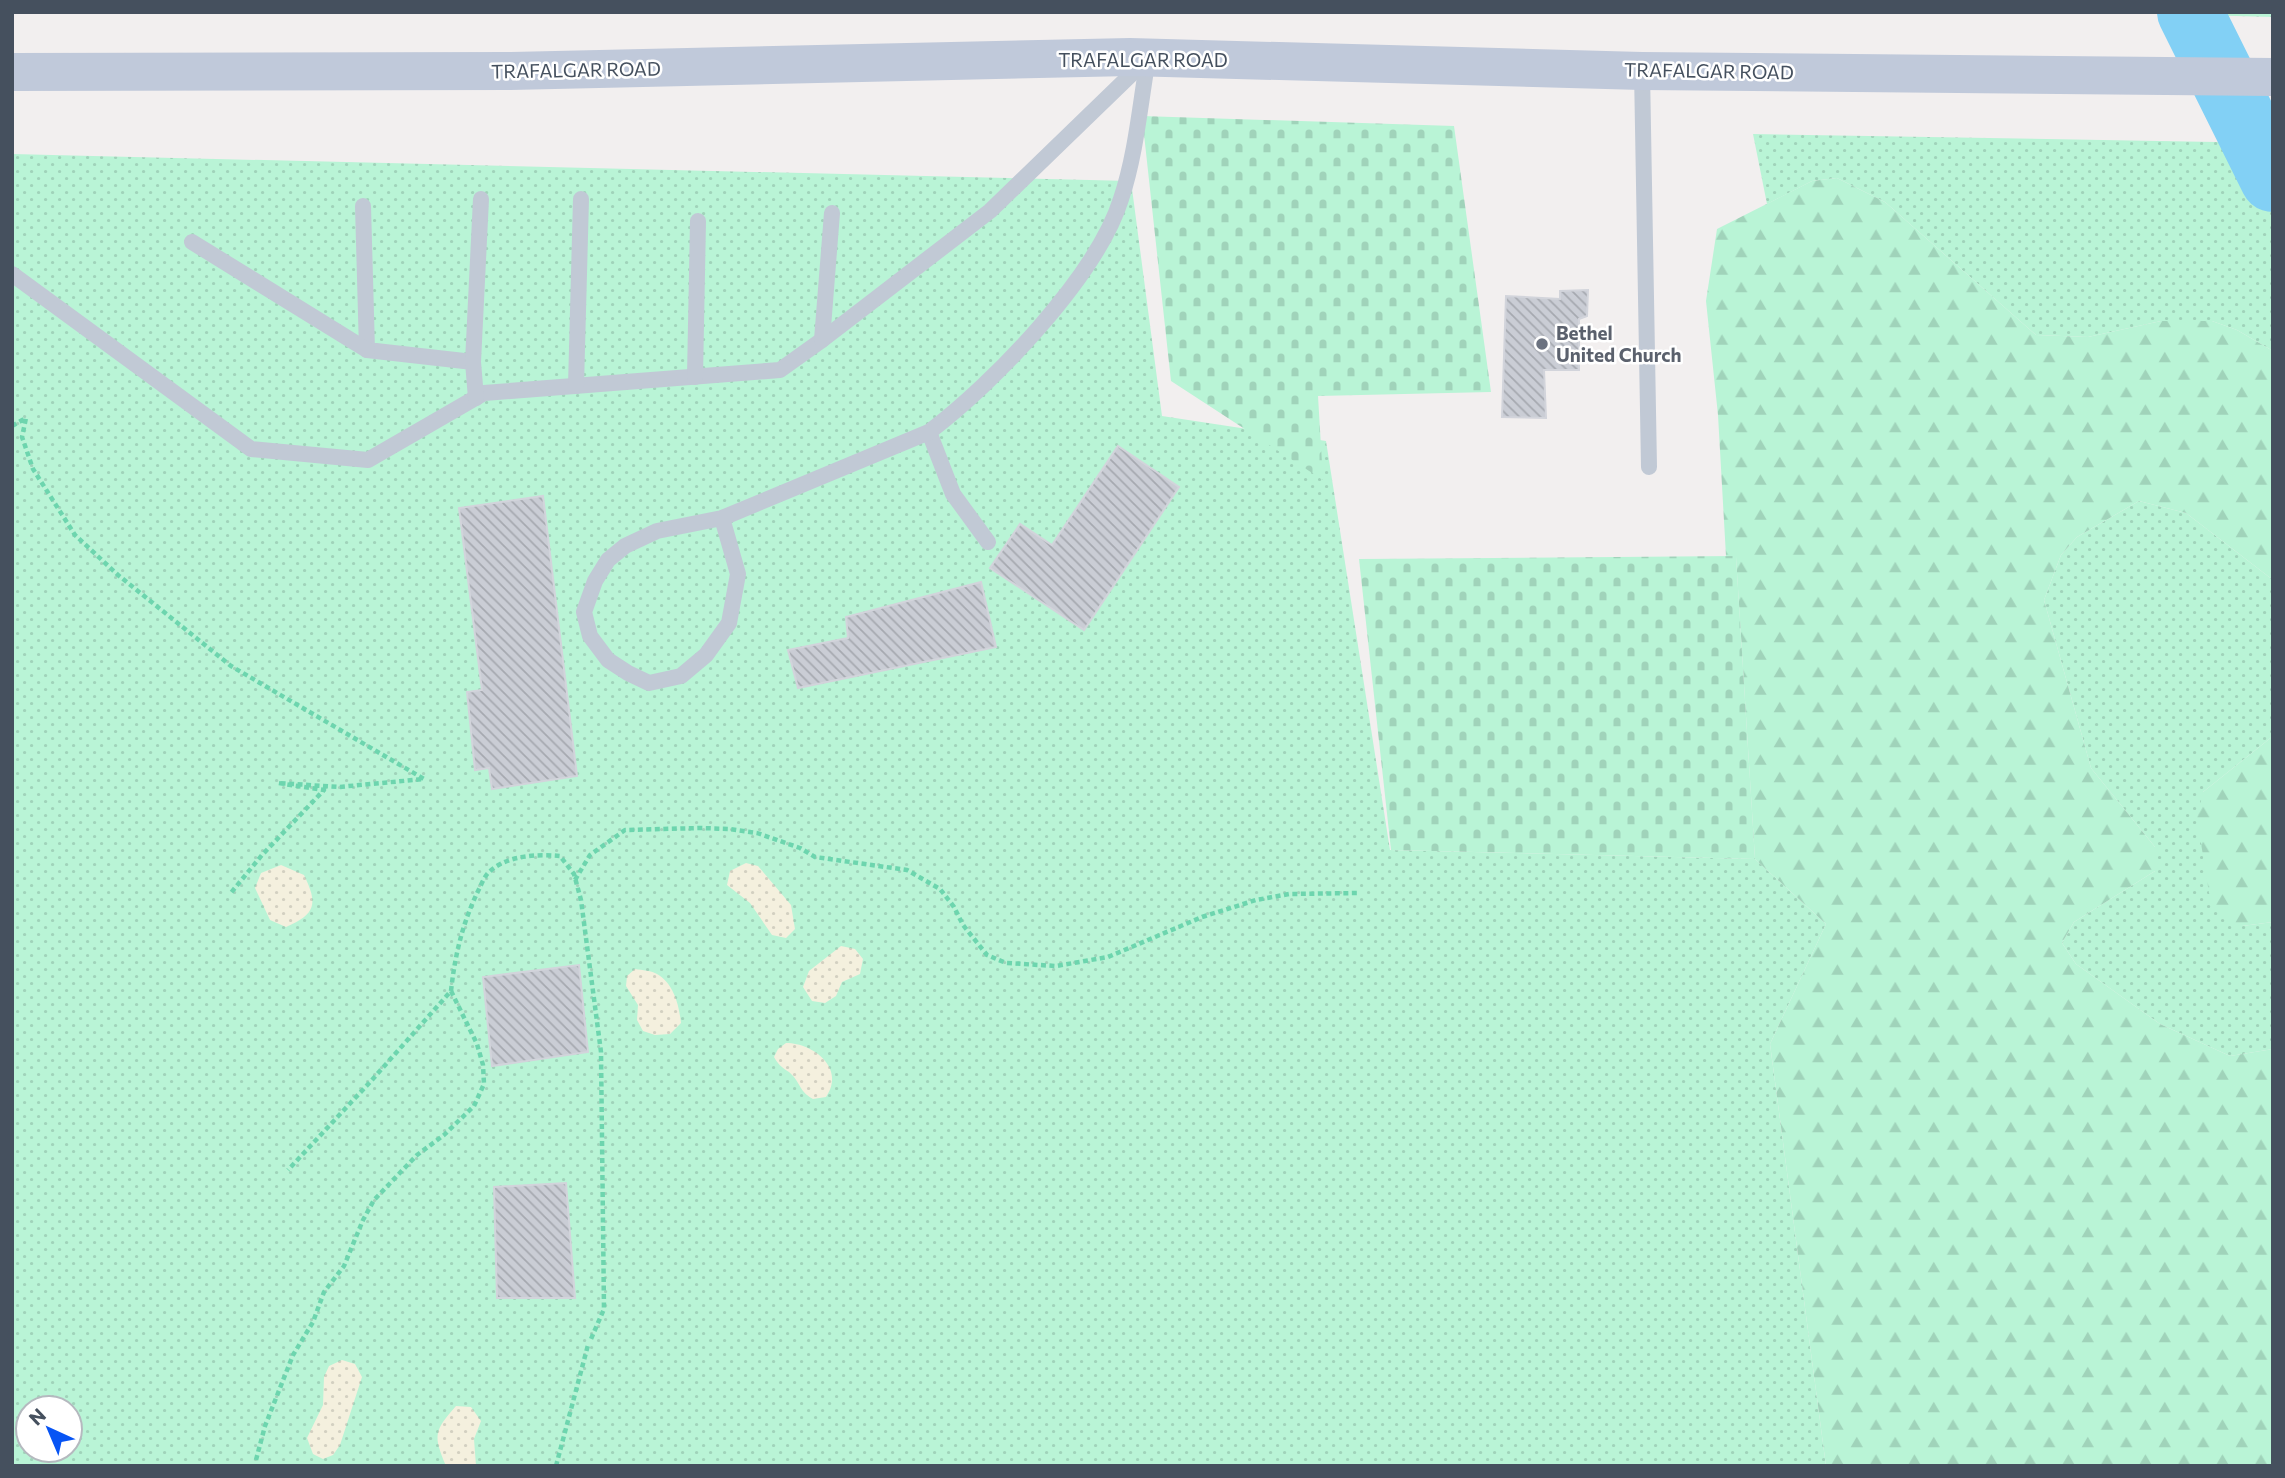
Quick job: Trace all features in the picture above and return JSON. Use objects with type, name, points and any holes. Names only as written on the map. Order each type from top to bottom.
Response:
[{"type":"main road","name":"TRAFALGAR ROAD","points":[[12,72],[525,71],[1148,58],[1642,71],[2273,77]]},
{"type":"lane","points":[[12,274],[251,449],[368,460],[484,393],[780,370],[822,341],[990,211],[1148,58]]},
{"type":"lane","points":[[722,518],[738,574],[729,623],[706,655],[681,676],[649,683],[607,660],[590,636],[584,611],[595,581],[608,560],[625,546],[657,531],[722,518],[929,432],[1015,354],[1055,309],[1110,227],[1121,200],[1131,161],[1148,58]]},
{"type":"lane","points":[[1642,71],[1649,467]]},
{"type":"lane","points":[[476,398],[474,362],[481,199]]},
{"type":"lane","points":[[576,386],[581,199]]},
{"type":"lane","points":[[363,206],[366,350]]},
{"type":"lane","points":[[822,341],[832,213]]},
{"type":"lane","points":[[695,377],[698,220]]},
{"type":"lane","points":[[192,242],[366,350],[474,362]]},
{"type":"lane","points":[[929,432],[953,494],[988,542]]},
{"type":"path","points":[[12,426],[26,418],[22,437],[33,469],[75,535],[118,575],[231,666],[424,779],[339,787],[278,783],[324,790],[262,855],[230,894]]},
{"type":"path","points":[[575,880],[590,855],[625,830],[700,828],[757,833],[800,848],[815,857],[907,870],[940,889],[954,907],[963,925],[987,955],[1006,963],[1056,966],[1108,957],[1202,916],[1256,900],[1289,894],[1359,893]]},
{"type":"path","points":[[256,1461],[265,1426],[293,1355],[313,1322],[324,1292],[344,1266],[374,1200],[416,1155],[444,1135],[474,1106],[484,1084],[483,1065],[477,1044],[451,991],[461,933],[487,873],[508,861],[537,854],[560,856],[574,874],[581,900],[601,1052],[604,1309],[589,1342],[555,1466]]},
{"type":"path","points":[[288,1170],[451,991]]},
{"type":"green space","points":[[2079,12],[2273,12],[2273,17]]},
{"type":"green space","points":[[1142,116],[1454,126],[1491,392],[1318,396],[1323,480],[1171,381]]},
{"type":"green space","points":[[1753,134],[2273,143],[2273,351],[2237,330],[2212,321],[2161,321],[2088,337],[2036,335],[1885,202],[1837,178],[1812,181],[1767,204]]},
{"type":"green space","points":[[12,154],[1131,181],[1162,416],[1326,441],[1390,850],[1755,859],[1826,924],[1770,1044],[1826,1466],[12,1466]]},
{"type":"green space","points":[[1837,178],[1885,202],[2036,335],[2088,337],[2161,321],[2212,321],[2237,330],[2273,351],[2273,580],[2186,513],[2139,501],[2077,537],[2061,555],[2044,600],[2091,768],[2155,847],[2155,871],[2074,922],[2062,943],[2076,964],[2160,1024],[2230,1056],[2273,1049],[2273,1466],[1826,1466],[1770,1044],[1826,924],[1755,859],[1736,557],[1726,556],[1718,415],[1706,301],[1717,229],[1812,181]]},
{"type":"green space","points":[[2139,501],[2186,513],[2273,580],[2273,736],[2203,792],[2242,926],[2273,922],[2273,1049],[2230,1056],[2160,1024],[2076,964],[2062,943],[2074,922],[2155,871],[2155,847],[2091,768],[2044,600],[2061,555],[2077,537]]},
{"type":"green space","points":[[1736,556],[1755,859],[1391,850],[1359,559]]},
{"type":"green space","points":[[2273,736],[2273,922],[2242,926],[2220,916],[2209,893],[2197,818],[2203,792]]},
{"type":"sand","points":[[746,863],[758,866],[791,905],[795,929],[786,938],[772,935],[750,903],[727,885],[730,871]]},
{"type":"sand","points":[[281,865],[304,875],[312,901],[309,912],[286,927],[270,920],[255,888],[261,873]]},
{"type":"sand","points":[[841,946],[855,949],[863,959],[860,974],[842,982],[836,996],[825,1003],[812,1001],[803,987],[809,971]]},
{"type":"sand","points":[[635,969],[657,974],[672,989],[681,1023],[670,1034],[655,1035],[643,1031],[637,1020],[638,1005],[626,986],[627,976]]},
{"type":"sand","points":[[786,1043],[797,1044],[816,1053],[830,1068],[831,1087],[826,1097],[813,1099],[777,1062],[774,1057],[778,1049]]},
{"type":"sand","points":[[342,1360],[355,1364],[362,1377],[340,1445],[333,1455],[323,1459],[313,1454],[307,1438],[323,1405],[324,1377],[329,1366]]},
{"type":"sand","points":[[456,1406],[471,1407],[481,1421],[474,1439],[476,1466],[446,1466],[439,1447],[440,1428]]},
{"type":"building","name":"Bethel United Church","points":[[1588,290],[1587,316],[1579,319],[1579,370],[1544,370],[1546,418],[1502,417],[1506,296],[1560,299],[1560,291]]},
{"type":"building","points":[[1118,446],[1179,487],[1084,630],[990,568],[1020,524],[1052,545]]},
{"type":"building","points":[[543,496],[577,776],[492,789],[489,768],[475,770],[467,692],[482,690],[459,508]]},
{"type":"building","points":[[981,582],[996,647],[798,688],[788,650],[848,638],[846,617]]},
{"type":"building","points":[[579,965],[588,1052],[492,1066],[483,977]]},
{"type":"building","points":[[566,1183],[575,1298],[497,1298],[494,1187]]},
{"type":"waterway","points":[[2190,12],[2273,179]]},
{"type":"place","name":"Bethel United Church","points":[[1542,344]]}]
